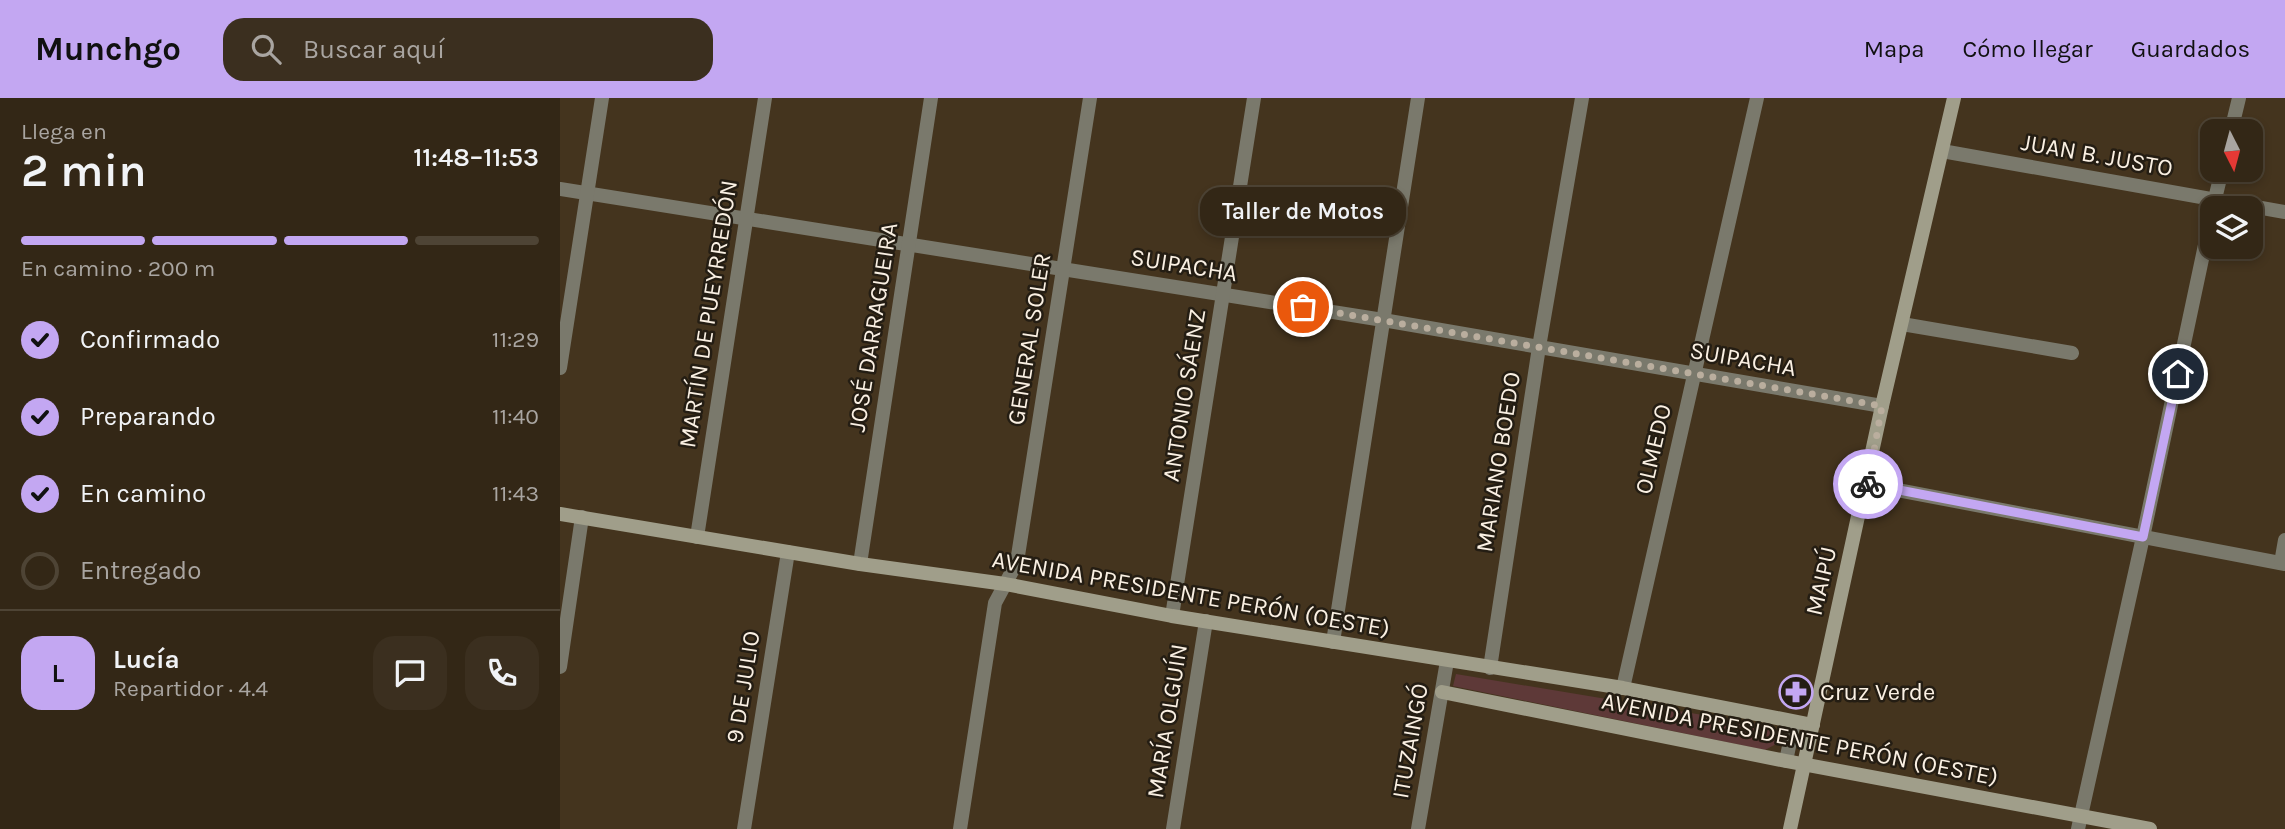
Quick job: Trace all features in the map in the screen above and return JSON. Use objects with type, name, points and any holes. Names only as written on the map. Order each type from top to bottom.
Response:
[{"type":"main road","name":"MAIPÚ","points":[[1790,829],[1882,406],[1954,98]]},
{"type":"main road","name":"AVENIDA PRESIDENTE PERÓN (OESTE)","points":[[560,513],[860,564],[1005,584],[1206,621],[1623,688],[1813,725]]},
{"type":"main road","name":"AVENIDA PRESIDENTE PERÓN (OESTE)","points":[[1442,692],[1805,764],[2079,823],[2150,829]]},
{"type":"street","points":[[560,368],[602,98]]},
{"type":"street","name":"MARTÍN DE PUEYRREDÓN","points":[[696,537],[765,98]]},
{"type":"street","name":"JOSÉ DARRAGUEIRA","points":[[860,564],[932,98]]},
{"type":"street","name":"GENERAL SOLER","points":[[960,829],[995,603],[1017,562],[1090,98]]},
{"type":"street","name":"ANTONIO SÁENZ","points":[[1172,615],[1254,98]]},
{"type":"street","points":[[1333,642],[1418,98]]},
{"type":"street","name":"MARIANO BOEDO","points":[[1490,668],[1539,347],[1582,98]]},
{"type":"street","name":"OLMEDO","points":[[1623,688],[1757,98]]},
{"type":"street","points":[[2234,119],[2239,98]]},
{"type":"street","name":"JUAN B. JUSTO","points":[[1942,151],[2200,203]]},
{"type":"street","name":"SUIPACHA","points":[[560,189],[1383,320],[1882,406]]},
{"type":"street","name":"JUAN B. JUSTO","points":[[2263,210],[2285,212]]},
{"type":"street","points":[[2079,823],[2202,259]]},
{"type":"street","points":[[1902,324],[2072,353]]},
{"type":"street","points":[[1866,484],[2283,564],[2285,540]]},
{"type":"street","points":[[560,667],[582,517]]},
{"type":"street","name":"9 DE JULIO","points":[[744,829],[788,552]]},
{"type":"street","name":"MARÍA OLGUÍN","points":[[1173,829],[1206,621]]},
{"type":"street","name":"ITUZAINGÓ","points":[[1418,829],[1447,661]]},
{"type":"street","points":[[1786,761],[1794,722]]},
{"type":"shaded area","points":[[1456,674],[1769,726],[1778,743],[1765,750],[1453,686]]},
{"type":"way so far","points":[[1303,307],[1882,406],[1868,484]]},
{"type":"place","name":"Taller de Motos","points":[[1303,307]]},
{"type":"place","name":"Cruz Verde","points":[[1796,692]]},
{"type":"route","points":[[1868,484],[2143,537],[2178,374]]}]
